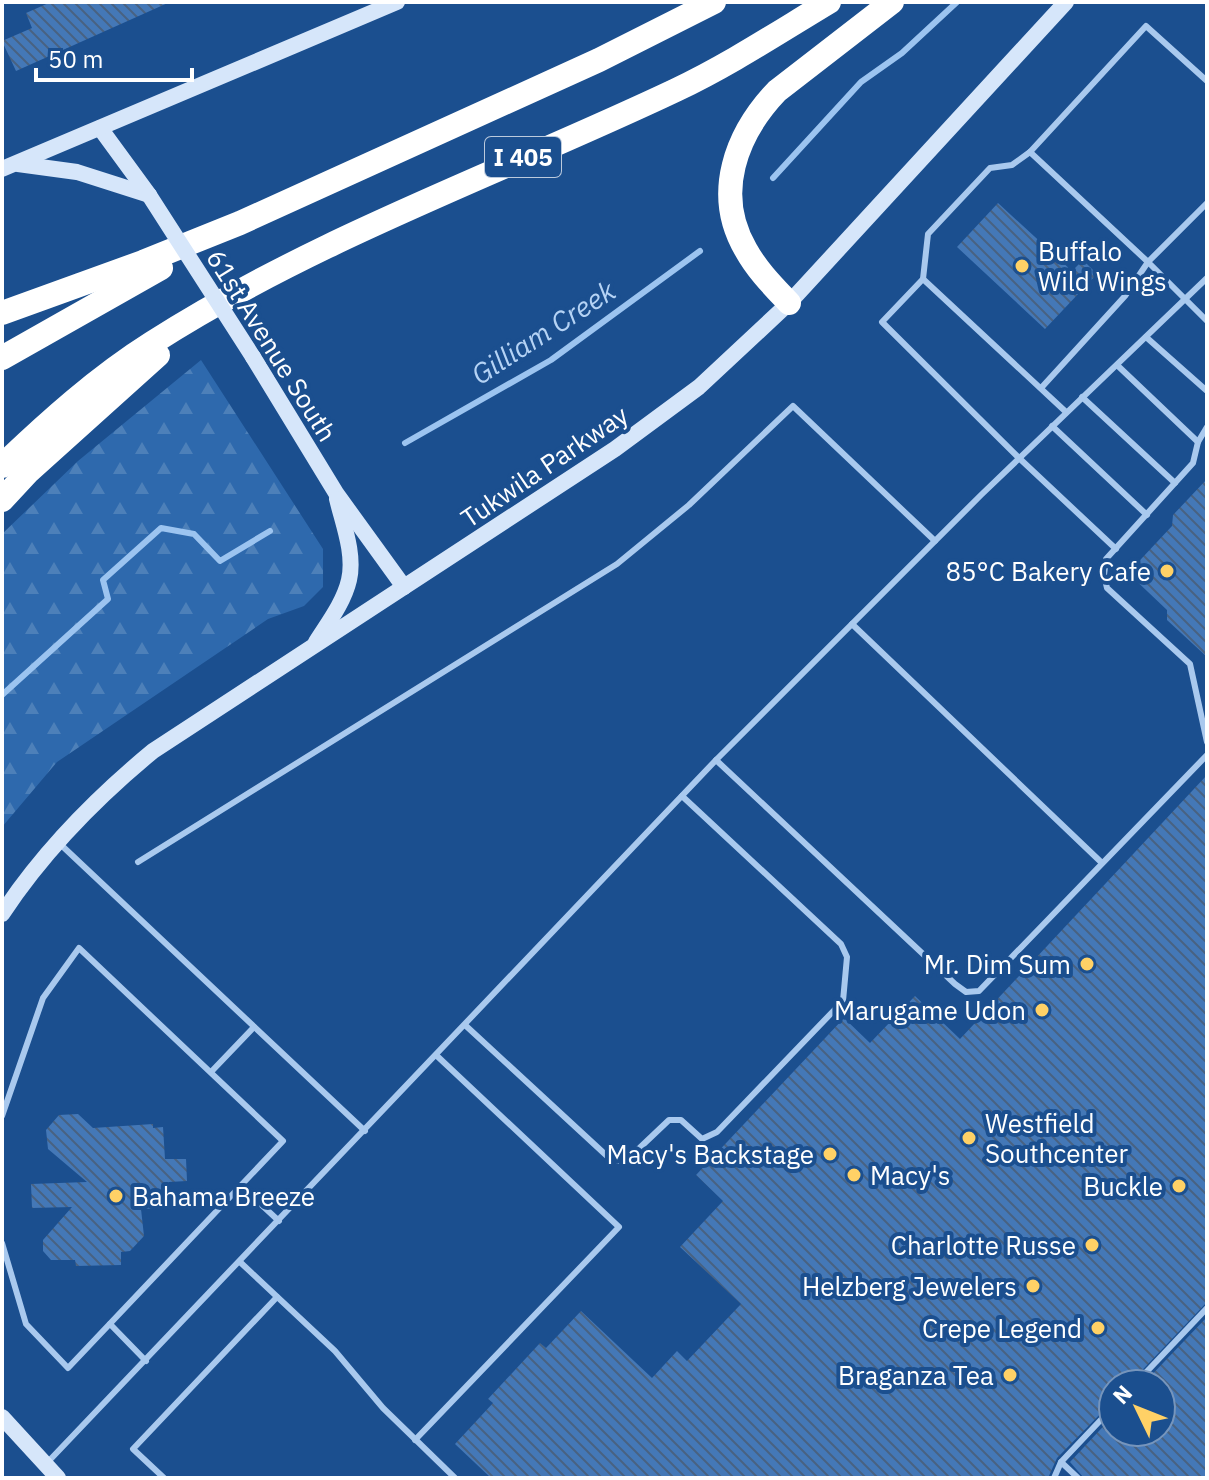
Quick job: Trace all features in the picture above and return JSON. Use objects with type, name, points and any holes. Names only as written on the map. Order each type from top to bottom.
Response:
[{"type":"highway","name":"I 405","points":[[2,327],[599,60],[714,2]]},
{"type":"highway","name":"I 405","points":[[2,466],[104,378],[149,344],[213,305],[280,269],[413,206],[679,88],[829,2]]},
{"type":"highway","points":[[789,303],[758,269],[733,221],[730,194],[736,153],[744,132],[777,91],[892,2]]},
{"type":"highway","points":[[2,358],[240,223]]},
{"type":"highway","points":[[2,313],[143,262]]},
{"type":"highway","points":[[2,500],[28,472],[213,305]]},
{"type":"main road","points":[[9,166],[397,2]]},
{"type":"main road","name":"Tukwila Parkway","points":[[2,914],[58,842],[111,786],[153,751],[662,417],[728,361],[789,303],[1066,2]]},
{"type":"main road","name":"61st Avenue South","points":[[100,128],[149,195],[336,493],[404,587]]},
{"type":"main road","points":[[9,166],[77,172],[149,195]]},
{"type":"main road","points":[[312,647],[341,601],[349,580],[350,556],[336,493]]},
{"type":"main road","points":[[2,1417],[58,1478]]},
{"type":"lane","points":[[1116,549],[882,322],[923,279],[928,234],[990,168],[1012,165],[1030,152],[1146,26],[1207,81]]},
{"type":"lane","points":[[1030,152],[1207,321]]},
{"type":"lane","points":[[1042,387],[1125,296],[1148,262],[1207,203]]},
{"type":"lane","points":[[46,1465],[716,760],[1019,458],[1207,278]]},
{"type":"lane","points":[[923,279],[1066,412]]},
{"type":"lane","points":[[1146,337],[1207,391]]},
{"type":"lane","points":[[1117,365],[1198,442]]},
{"type":"lane","points":[[1082,397],[1175,483]]},
{"type":"lane","points":[[138,862],[617,564],[666,525],[793,406],[935,541]]},
{"type":"lane","points":[[1052,426],[1147,515]]},
{"type":"lane","points":[[1207,427],[1198,442],[1193,463],[1106,559],[1104,575],[1107,588],[1190,664],[1207,742]]},
{"type":"lane","points":[[852,624],[1102,863]]},
{"type":"lane","points":[[716,760],[966,992],[979,991],[1207,755]]},
{"type":"lane","points":[[465,1025],[607,1156],[619,1161],[630,1157],[669,1120],[681,1120],[702,1139],[717,1132],[843,1001],[847,957],[841,944],[682,796]]},
{"type":"lane","points":[[58,842],[365,1131]]},
{"type":"lane","points":[[2,1116],[43,998],[79,948],[283,1141],[68,1368],[26,1324],[2,1243]]},
{"type":"lane","points":[[211,1072],[254,1027]]},
{"type":"lane","points":[[415,1440],[619,1227],[436,1055]]},
{"type":"lane","points":[[241,1186],[279,1221]]},
{"type":"lane","points":[[240,1262],[335,1351],[383,1408],[455,1478]]},
{"type":"lane","points":[[164,1478],[133,1449],[277,1297]]},
{"type":"lane","points":[[1150,1368],[1207,1308]]},
{"type":"lane","points":[[110,1324],[146,1361]]},
{"type":"lane","points":[[1054,1478],[1061,1462],[1097,1424]]},
{"type":"lane","points":[[1061,1462],[1078,1478]]},
{"type":"green space","points":[[201,360],[323,549],[323,587],[304,606],[268,619],[57,762],[2,827],[2,534],[78,461]]},
{"type":"building","points":[[51,2],[170,2],[16,71],[2,41],[32,28],[26,13]]},
{"type":"building","name":"Buffalo Wild Wings","points":[[998,203],[1072,271],[1083,260],[1097,274],[1045,329],[957,247]]},
{"type":"building","points":[[1207,479],[1207,657],[1167,620],[1167,610],[1128,573],[1172,526],[1173,515]]},
{"type":"building","name":"Westfield Southcenter","points":[[1207,775],[1207,1302],[1144,1368],[1097,1368],[1097,1417],[1057,1458],[1048,1478],[491,1478],[455,1444],[493,1403],[488,1399],[540,1343],[546,1348],[581,1311],[652,1378],[677,1351],[687,1361],[741,1304],[680,1247],[723,1201],[696,1175],[844,1018],[870,1043],[915,996],[960,1039]]},
{"type":"building","name":"Bahama Breeze","points":[[78,1114],[93,1128],[153,1124],[153,1128],[163,1127],[165,1159],[186,1159],[187,1181],[169,1182],[169,1189],[165,1189],[165,1208],[141,1209],[144,1236],[130,1251],[121,1252],[121,1265],[76,1266],[75,1260],[51,1260],[43,1251],[43,1240],[72,1207],[32,1208],[31,1184],[87,1182],[48,1149],[46,1130],[59,1115]]},
{"type":"building","points":[[1207,1317],[1207,1478],[1084,1478],[1070,1462],[1097,1433],[1097,1448],[1177,1448],[1177,1368],[1158,1368]]},
{"type":"waterway","name":"Gilliam Creek","points":[[773,178],[861,82],[902,53],[957,2]]},
{"type":"waterway","name":"Gilliam Creek","points":[[405,443],[551,360],[700,251]]},
{"type":"waterway","name":"Gilliam Creek","points":[[2,695],[108,599],[103,580],[161,528],[194,534],[220,561],[270,531]]},
{"type":"place","name":"Buffalo Wild Wings","points":[[1022,266]]},
{"type":"place","name":"85°C Bakery Cafe","points":[[1167,571]]},
{"type":"place","name":"Mr. Dim Sum","points":[[1087,964]]},
{"type":"place","name":"Marugame Udon","points":[[1042,1010]]},
{"type":"place","name":"Westfield Southcenter","points":[[969,1138]]},
{"type":"place","name":"Macy's Backstage","points":[[830,1154]]},
{"type":"place","name":"Macy's","points":[[854,1175]]},
{"type":"place","name":"Buckle","points":[[1179,1186]]},
{"type":"place","name":"Bahama Breeze","points":[[116,1196]]},
{"type":"place","name":"Charlotte Russe","points":[[1092,1245]]},
{"type":"place","name":"Helzberg Jewelers","points":[[1033,1286]]},
{"type":"place","name":"Crepe Legend","points":[[1098,1328]]},
{"type":"place","name":"Braganza Tea","points":[[1010,1375]]}]
